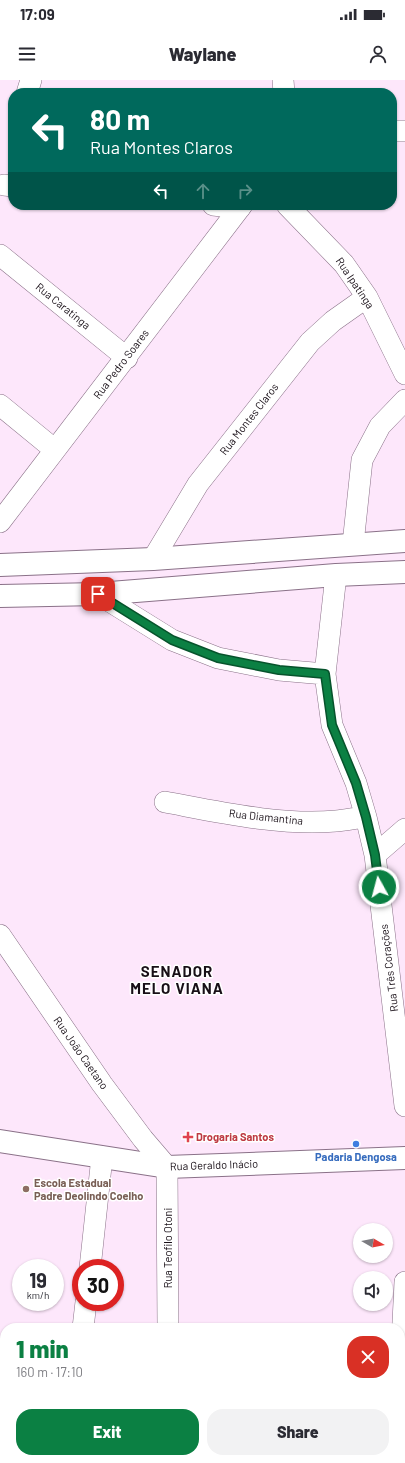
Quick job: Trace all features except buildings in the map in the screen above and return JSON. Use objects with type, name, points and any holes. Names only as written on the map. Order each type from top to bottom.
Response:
[{"type":"main road","points":[[0,565],[153,560],[405,541]]},
{"type":"main road","points":[[0,596],[98,594],[336,575],[405,572]]},
{"type":"main road","name":"Rua Geraldo Inácio","points":[[0,1140],[167,1167],[405,1158]]},
{"type":"street","name":"Rua Pedro Soares","points":[[0,522],[54,450],[127,358],[238,210]]},
{"type":"street","name":"Rua Ipatinga","points":[[292,210],[344,264],[367,297],[405,374]]},
{"type":"street","name":"Rua Caratinga","points":[[0,255],[127,358]]},
{"type":"street","name":"Rua Montes Claros","points":[[153,560],[198,484],[310,342],[333,320],[367,297]]},
{"type":"street","points":[[353,544],[362,460],[380,426],[405,400]]},
{"type":"street","points":[[0,406],[54,450]]},
{"type":"street","name":"Rua Três Corações","points":[[336,575],[325,674],[332,725],[356,783],[375,855],[405,1106]]},
{"type":"street","points":[[98,594],[172,640],[218,658],[279,670],[325,674]]},
{"type":"street","name":"Rua Diamantina","points":[[165,802],[234,814],[292,821],[335,821],[366,817]]},
{"type":"street","points":[[375,855],[405,829]]},
{"type":"street","name":"Rua João Caetano","points":[[0,936],[102,1084],[143,1139],[167,1167]]},
{"type":"street","points":[[91,1259],[102,1157]]},
{"type":"street","name":"Rua Teofilo Otoni","points":[[167,1167],[168,1323]]},
{"type":"street","points":[[403,1323],[405,1282]]},
{"type":"street","points":[[84,1323],[85,1311]]},
{"type":"place","name":"Drogaria Santos","points":[[188,1137]]},
{"type":"place","name":"Padaria Dengosa","points":[[356,1144]]},
{"type":"place","name":"Escola Estadual Padre Deolindo Coelho","points":[[26,1189]]},
{"type":"district","name":"SENADOR MELO VIANA","points":[[177,980]]},
{"type":"route","points":[[98,594],[172,640],[218,658],[279,670],[325,674],[332,725],[356,783],[366,817],[375,855],[379,887]]}]
